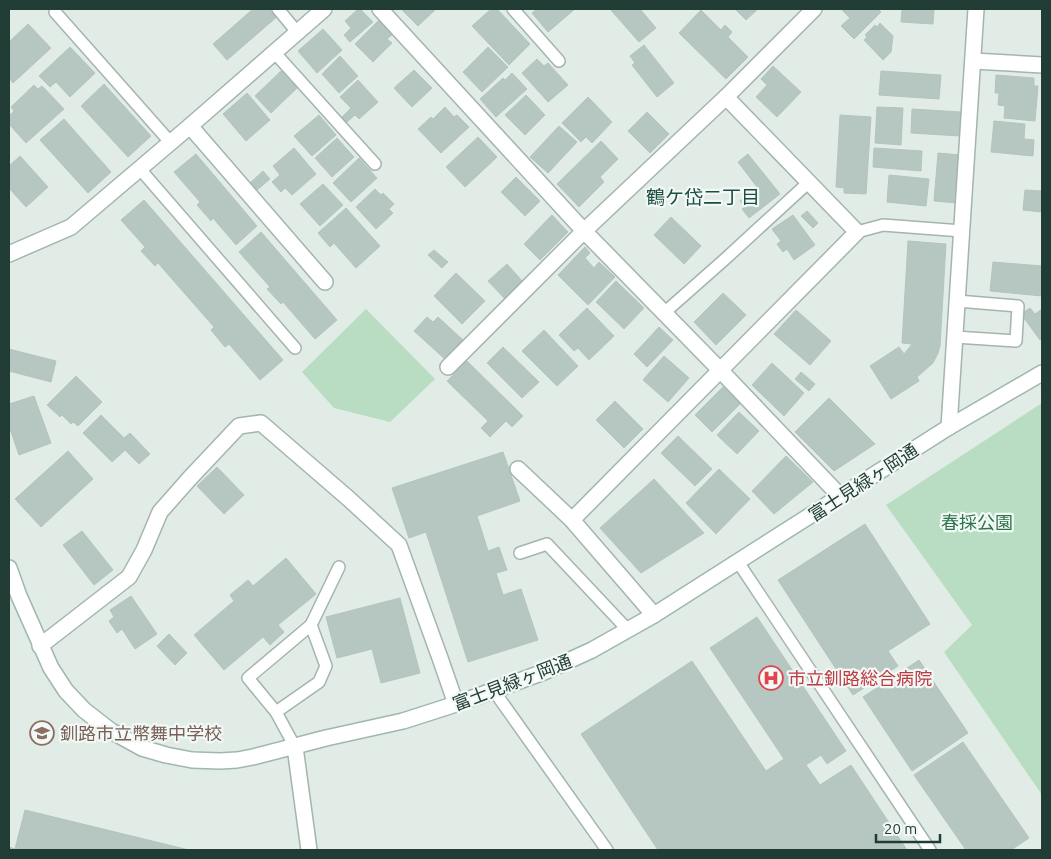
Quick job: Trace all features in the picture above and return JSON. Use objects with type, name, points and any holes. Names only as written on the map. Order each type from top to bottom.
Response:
[{"type":"street","points":[[9,254],[72,227],[324,9]]},
{"type":"street","points":[[380,9],[584,231],[721,370],[840,496]]},
{"type":"street","points":[[448,367],[584,231],[726,97],[814,9]]},
{"type":"street","points":[[950,427],[976,9]]},
{"type":"street","points":[[973,61],[1042,66]]},
{"type":"street","points":[[572,520],[857,232],[726,97]]},
{"type":"street","points":[[190,126],[324,282]]},
{"type":"street","name":"富士見緑ヶ岡通","points":[[9,568],[40,646],[51,668],[66,691],[84,710],[110,731],[142,748],[166,756],[192,760],[220,761],[253,757],[403,721],[494,691],[544,672],[592,650],[654,615],[950,427],[1042,373]]},
{"type":"street","points":[[40,646],[129,577],[144,550],[160,512],[239,426],[261,423],[399,545],[456,704]]},
{"type":"street","points":[[518,469],[572,520],[654,615]]},
{"type":"street","points":[[295,747],[308,850]]},
{"type":"lane","points":[[278,9],[297,32]]},
{"type":"lane","points":[[512,9],[559,61]]},
{"type":"lane","points":[[55,12],[171,143]]},
{"type":"lane","points":[[274,52],[375,164]]},
{"type":"lane","points":[[140,169],[295,348]]},
{"type":"lane","points":[[664,313],[809,182]]},
{"type":"lane","points":[[857,232],[883,225],[962,231]]},
{"type":"lane","points":[[955,337],[1016,341],[1017,332],[1018,306],[957,302]]},
{"type":"lane","points":[[520,553],[547,544],[628,630]]},
{"type":"lane","points":[[738,562],[930,850]]},
{"type":"lane","points":[[295,747],[276,712],[248,678],[311,625],[339,567]]},
{"type":"lane","points":[[276,712],[319,682],[326,666],[311,625]]},
{"type":"lane","points":[[494,691],[607,850]]},
{"type":"green space","points":[[366,309],[435,379],[390,422],[334,408],[302,372]]},
{"type":"green space","name":"春採公園","points":[[1042,403],[1042,795],[944,652],[972,625],[886,505]]},
{"type":"building","points":[[253,9],[273,9],[279,15],[227,60],[213,44]]},
{"type":"building","points":[[358,9],[373,22],[350,42],[344,35],[351,28],[345,21]]},
{"type":"building","points":[[401,9],[436,9],[418,26]]},
{"type":"building","points":[[491,9],[497,9],[530,44],[509,65],[472,26]]},
{"type":"building","points":[[537,9],[575,9],[548,32],[532,13]]},
{"type":"building","points":[[610,9],[640,9],[656,28],[639,42]]},
{"type":"building","points":[[735,9],[758,9],[746,20]]},
{"type":"building","points":[[841,9],[878,9],[881,12],[854,39],[841,26],[850,18]]},
{"type":"building","points":[[902,9],[934,9],[933,24],[901,22]]},
{"type":"building","points":[[701,10],[721,30],[725,25],[732,32],[728,37],[748,57],[726,79],[679,33]]},
{"type":"building","points":[[379,20],[393,34],[387,39],[392,43],[373,62],[355,44]]},
{"type":"building","points":[[880,23],[893,36],[891,52],[883,60],[864,40],[867,37],[865,35],[875,25],[877,27]]},
{"type":"building","points":[[28,24],[51,48],[13,83],[9,78],[9,42]]},
{"type":"building","points":[[323,29],[342,50],[317,73],[298,51]]},
{"type":"building","points":[[644,45],[674,83],[657,97],[632,65],[635,63],[630,56]]},
{"type":"building","points":[[70,47],[95,73],[70,97],[56,82],[50,87],[39,76]]},
{"type":"building","points":[[488,47],[508,67],[482,92],[463,72]]},
{"type":"building","points":[[340,56],[358,76],[339,93],[322,74]]},
{"type":"building","points":[[537,59],[544,66],[548,63],[568,85],[548,102],[522,73]]},
{"type":"building","points":[[773,66],[801,92],[777,117],[756,97],[767,85],[761,79]]},
{"type":"building","points":[[414,70],[432,88],[412,107],[394,88]]},
{"type":"building","points":[[281,71],[297,88],[271,113],[255,96]]},
{"type":"building","points":[[881,71],[941,75],[939,99],[879,95]]},
{"type":"building","points":[[512,73],[527,89],[496,117],[480,99],[503,78],[505,80]]},
{"type":"building","points":[[996,75],[1034,78],[1034,86],[1038,86],[1035,121],[1004,118],[1005,106],[998,105],[999,93],[995,93]]},
{"type":"building","points":[[358,80],[378,102],[359,119],[355,115],[347,122],[342,117],[351,108],[340,97]]},
{"type":"building","points":[[104,84],[151,136],[128,157],[81,106]]},
{"type":"building","points":[[34,85],[38,89],[42,86],[64,109],[26,143],[9,124],[9,116],[14,111],[11,107]]},
{"type":"building","points":[[247,93],[270,120],[246,141],[223,114]]},
{"type":"building","points":[[526,95],[545,115],[525,135],[505,115]]},
{"type":"building","points":[[588,97],[612,122],[592,143],[586,137],[581,142],[562,123]]},
{"type":"building","points":[[445,107],[454,117],[457,115],[469,127],[441,153],[418,129],[431,117],[433,119]]},
{"type":"building","points":[[877,107],[903,108],[901,145],[875,143]]},
{"type":"building","points":[[912,109],[961,112],[960,136],[911,133]]},
{"type":"building","points":[[647,112],[669,134],[650,153],[628,131]]},
{"type":"building","points":[[319,115],[336,135],[312,156],[294,136]]},
{"type":"building","points":[[840,115],[871,117],[866,194],[844,193],[844,188],[836,187]]},
{"type":"building","points":[[64,119],[111,172],[88,193],[40,140]]},
{"type":"building","points":[[994,121],[1025,124],[1024,139],[1034,140],[1033,156],[991,152]]},
{"type":"building","points":[[559,126],[577,142],[548,173],[530,157]]},
{"type":"building","points":[[478,137],[497,157],[465,187],[446,167]]},
{"type":"building","points":[[337,138],[354,157],[332,177],[315,158]]},
{"type":"building","points":[[601,141],[618,159],[600,177],[604,182],[579,207],[557,184]]},
{"type":"building","points":[[294,148],[316,174],[292,195],[285,188],[281,192],[272,182],[280,175],[273,166]]},
{"type":"building","points":[[874,148],[922,151],[921,171],[873,167]]},
{"type":"building","points":[[938,153],[960,155],[956,203],[934,201]]},
{"type":"building","points":[[196,154],[257,226],[236,245],[213,218],[211,221],[197,205],[200,202],[174,172]]},
{"type":"building","points":[[748,154],[780,194],[749,218],[742,209],[745,207],[740,201],[757,187],[738,162]]},
{"type":"building","points":[[20,156],[48,187],[26,207],[9,188],[9,166]]},
{"type":"building","points":[[359,158],[377,178],[351,202],[333,183]]},
{"type":"building","points":[[263,171],[270,179],[257,190],[250,183]]},
{"type":"building","points":[[889,175],[929,179],[926,206],[887,202]]},
{"type":"building","points":[[516,177],[540,201],[525,216],[501,192]]},
{"type":"building","points":[[323,184],[343,205],[320,226],[300,204]]},
{"type":"building","points":[[375,189],[381,195],[383,193],[394,204],[389,209],[393,213],[376,229],[356,207]]},
{"type":"building","points":[[1025,190],[1042,191],[1042,212],[1023,210]]},
{"type":"building","points":[[144,200],[283,360],[260,380],[229,344],[225,347],[211,330],[214,327],[158,263],[155,266],[141,251],[145,247],[121,220]]},
{"type":"building","points":[[346,208],[380,246],[356,268],[334,243],[330,247],[318,233]]},
{"type":"building","points":[[807,211],[818,223],[813,228],[801,216]]},
{"type":"building","points":[[552,215],[568,232],[540,260],[524,244]]},
{"type":"building","points":[[793,215],[815,245],[794,260],[787,249],[783,252],[777,244],[781,241],[772,229]]},
{"type":"building","points":[[671,217],[701,246],[684,264],[654,235]]},
{"type":"building","points":[[261,232],[337,320],[315,339],[283,302],[281,304],[267,289],[270,287],[239,252]]},
{"type":"building","points":[[908,241],[946,244],[940,346],[933,363],[917,377],[919,381],[891,399],[870,366],[899,347],[904,354],[912,344],[902,343]]},
{"type":"building","points":[[585,247],[590,253],[585,258],[594,268],[599,262],[615,277],[588,305],[558,275]]},
{"type":"building","points":[[434,250],[448,262],[442,268],[428,255]]},
{"type":"building","points":[[993,262],[1042,266],[1042,296],[990,291]]},
{"type":"building","points":[[507,264],[524,283],[506,300],[488,281]]},
{"type":"building","points":[[456,273],[485,301],[462,324],[434,296]]},
{"type":"building","points":[[616,281],[644,308],[624,329],[596,302]]},
{"type":"building","points":[[723,293],[746,315],[716,345],[694,322]]},
{"type":"building","points":[[587,308],[614,336],[589,360],[578,348],[574,351],[559,335]]},
{"type":"building","points":[[1030,308],[1035,314],[1042,309],[1042,338],[1040,340],[1021,314]]},
{"type":"building","points":[[796,310],[831,341],[810,365],[774,334]]},
{"type":"building","points":[[427,317],[433,322],[438,317],[463,340],[446,360],[414,331]]},
{"type":"building","points":[[659,327],[673,340],[647,367],[634,354]]},
{"type":"building","points":[[544,330],[578,366],[557,386],[522,351]]},
{"type":"building","points":[[503,347],[539,382],[522,398],[487,363]]},
{"type":"building","points":[[9,349],[56,361],[51,382],[9,371]]},
{"type":"building","points":[[664,356],[689,378],[668,402],[643,380]]},
{"type":"building","points":[[467,361],[523,416],[512,427],[506,421],[490,437],[481,428],[488,421],[447,381]]},
{"type":"building","points":[[772,363],[804,393],[784,416],[752,385]]},
{"type":"building","points":[[801,372],[815,384],[809,391],[795,379]]},
{"type":"building","points":[[76,376],[102,402],[78,426],[73,422],[71,424],[62,415],[60,417],[47,405]]},
{"type":"building","points":[[723,387],[740,404],[712,432],[695,415]]},
{"type":"building","points":[[34,396],[51,443],[19,455],[9,426],[9,404]]},
{"type":"building","points":[[829,398],[875,444],[834,471],[795,432]]},
{"type":"building","points":[[615,401],[643,429],[624,448],[596,420]]},
{"type":"building","points":[[739,412],[759,431],[737,454],[717,435]]},
{"type":"building","points":[[101,415],[124,438],[130,433],[150,454],[139,464],[125,450],[112,462],[83,433]]},
{"type":"building","points":[[678,436],[712,469],[695,486],[661,453]]},
{"type":"building","points":[[68,451],[93,479],[41,527],[15,499]]},
{"type":"building","points":[[503,452],[520,501],[477,516],[488,551],[499,547],[507,570],[496,573],[503,595],[521,589],[538,640],[468,662],[426,532],[409,538],[392,488]]},
{"type":"building","points":[[786,456],[813,482],[774,514],[752,491]]},
{"type":"building","points":[[217,467],[244,495],[224,514],[197,486]]},
{"type":"building","points":[[719,469],[750,499],[716,534],[686,503]]},
{"type":"building","points":[[654,479],[704,533],[641,573],[600,528]]},
{"type":"building","points":[[865,524],[930,624],[888,651],[898,666],[853,695],[778,580]]},
{"type":"building","points":[[82,531],[113,570],[94,585],[63,545]]},
{"type":"building","points":[[286,558],[316,594],[278,625],[284,632],[270,645],[263,637],[224,670],[194,635],[234,601],[230,595],[248,580],[253,586]]},
{"type":"building","points":[[131,596],[157,634],[135,649],[122,629],[117,633],[109,621],[114,617],[110,610]]},
{"type":"building","points":[[400,598],[420,673],[381,683],[372,649],[337,658],[326,617]]},
{"type":"building","name":"市立釧路総合病院","points":[[757,617],[846,751],[827,764],[821,755],[806,765],[820,785],[851,765],[907,850],[658,850],[581,734],[692,661],[766,771],[784,759],[710,648]]},
{"type":"building","points":[[169,634],[187,653],[175,665],[157,646]]},
{"type":"building","points":[[919,660],[968,733],[912,771],[863,697]]},
{"type":"building","points":[[963,742],[1029,838],[1011,850],[966,850],[914,775]]},
{"type":"building","points":[[25,810],[189,850],[9,850],[9,847],[15,849]]},
{"type":"place","name":"市立釧路総合病院","points":[[771,678]]},
{"type":"place","name":"釧路市立幣舞中学校","points":[[42,733]]},
{"type":"district","name":"鶴ケ岱二丁目","points":[[703,197]]}]
